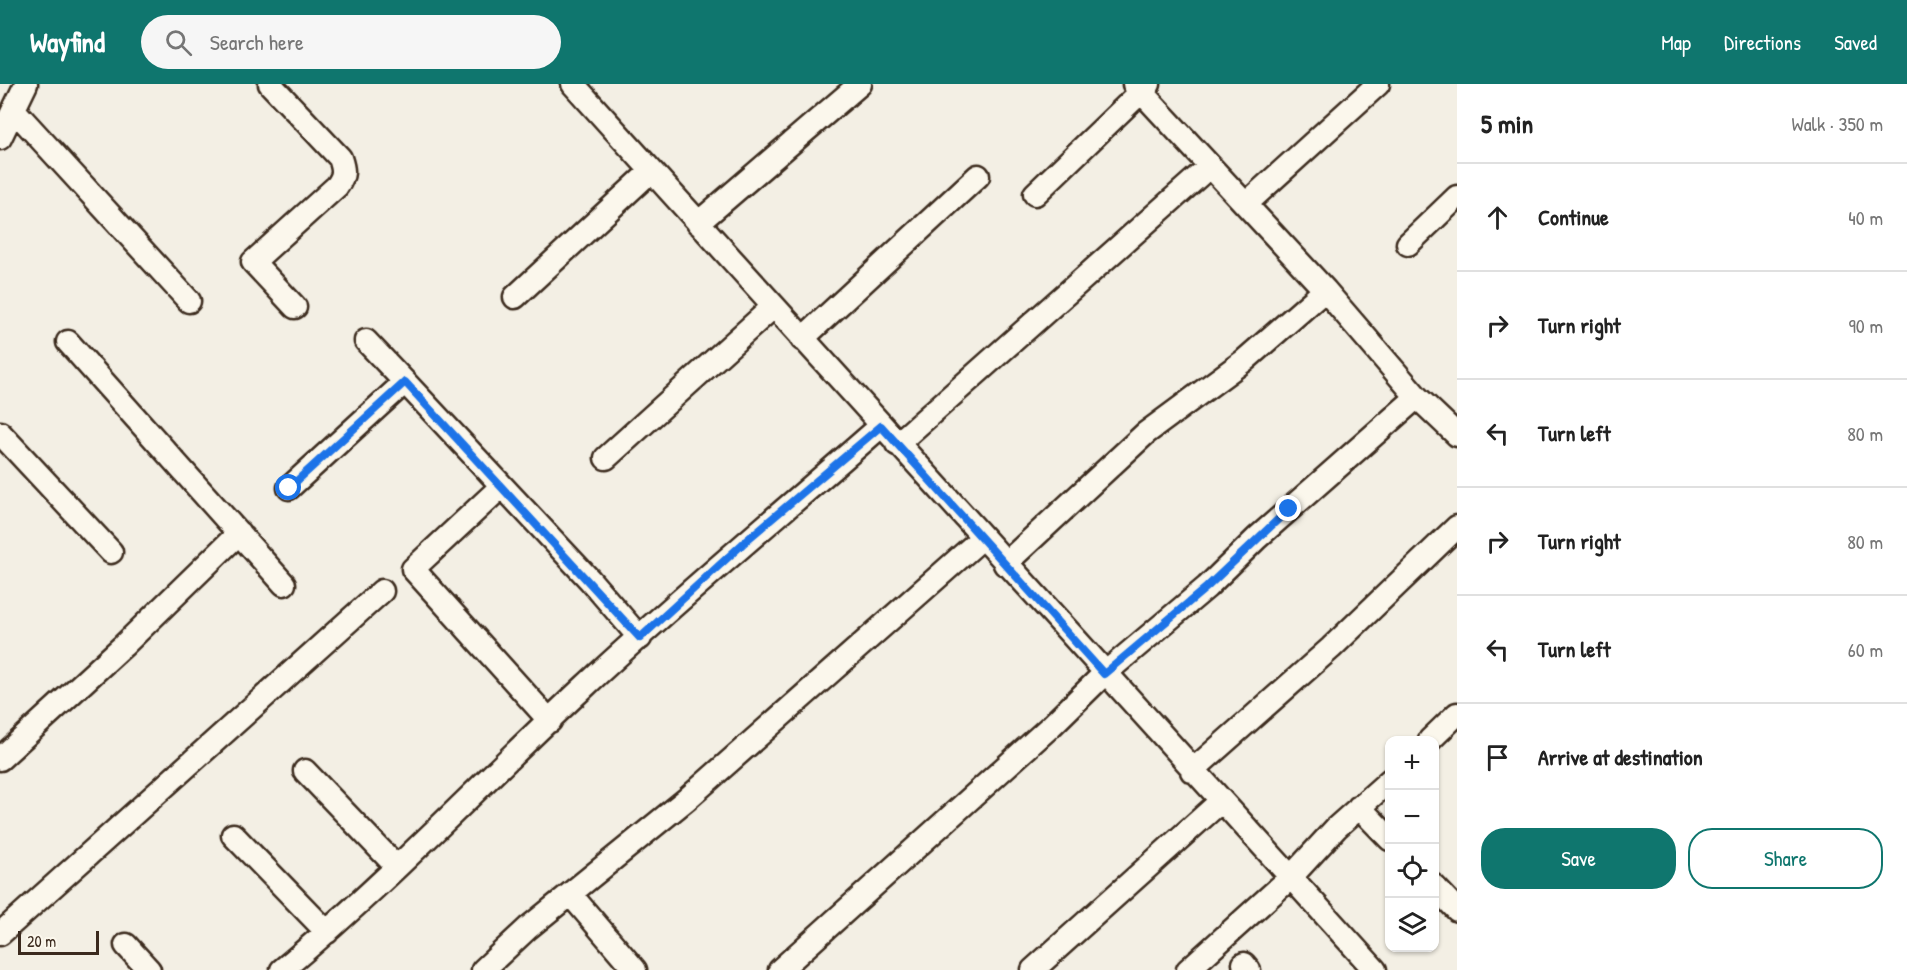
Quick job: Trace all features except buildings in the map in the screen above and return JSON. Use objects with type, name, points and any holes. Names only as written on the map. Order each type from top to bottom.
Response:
[{"type":"street","points":[[0,138],[26,84]]},
{"type":"street","points":[[270,84],[340,158],[344,170],[337,186],[253,262],[295,307]]},
{"type":"street","points":[[573,84],[1289,879],[1375,970]]},
{"type":"street","points":[[698,223],[860,84]]},
{"type":"street","points":[[1247,203],[1378,84]]},
{"type":"street","points":[[1035,194],[1141,86],[1210,166],[1247,203],[1325,290],[1417,397],[1457,435]]},
{"type":"street","points":[[14,110],[189,301]]},
{"type":"street","points":[[897,444],[1210,166]]},
{"type":"street","points":[[515,297],[651,171]]},
{"type":"street","points":[[802,339],[978,176]]},
{"type":"street","points":[[1408,244],[1454,207]]},
{"type":"street","points":[[1005,564],[1146,433],[1245,360],[1325,290]]},
{"type":"street","points":[[606,458],[773,307]]},
{"type":"street","points":[[366,341],[640,638]]},
{"type":"street","points":[[68,342],[284,584]]},
{"type":"street","points":[[289,488],[405,382]]},
{"type":"street","points":[[780,970],[1051,726],[1104,674],[1207,587],[1257,537],[1417,397]]},
{"type":"street","points":[[282,970],[327,932],[550,721],[748,539],[881,426]]},
{"type":"street","points":[[0,433],[111,552]]},
{"type":"street","points":[[502,486],[413,569],[550,721]]},
{"type":"street","points":[[1192,771],[1331,648],[1457,526]]},
{"type":"street","points":[[0,759],[123,646],[239,533]]},
{"type":"street","points":[[489,968],[528,928],[687,799],[982,538]]},
{"type":"street","points":[[0,934],[382,591]]},
{"type":"street","points":[[1435,736],[1457,714]]},
{"type":"street","points":[[305,771],[397,867]]},
{"type":"street","points":[[1188,970],[1289,879],[1385,784]]},
{"type":"street","points":[[1033,970],[1220,802]]},
{"type":"street","points":[[1359,807],[1385,835]]},
{"type":"street","points":[[233,835],[327,932]]},
{"type":"street","points":[[1439,891],[1457,910]]},
{"type":"street","points":[[571,895],[635,970]]},
{"type":"street","points":[[126,945],[149,970]]},
{"type":"route","points":[[289,488],[405,382],[590,580],[640,638],[748,539],[808,491],[881,426],[1104,674],[1207,587],[1289,509]]}]
